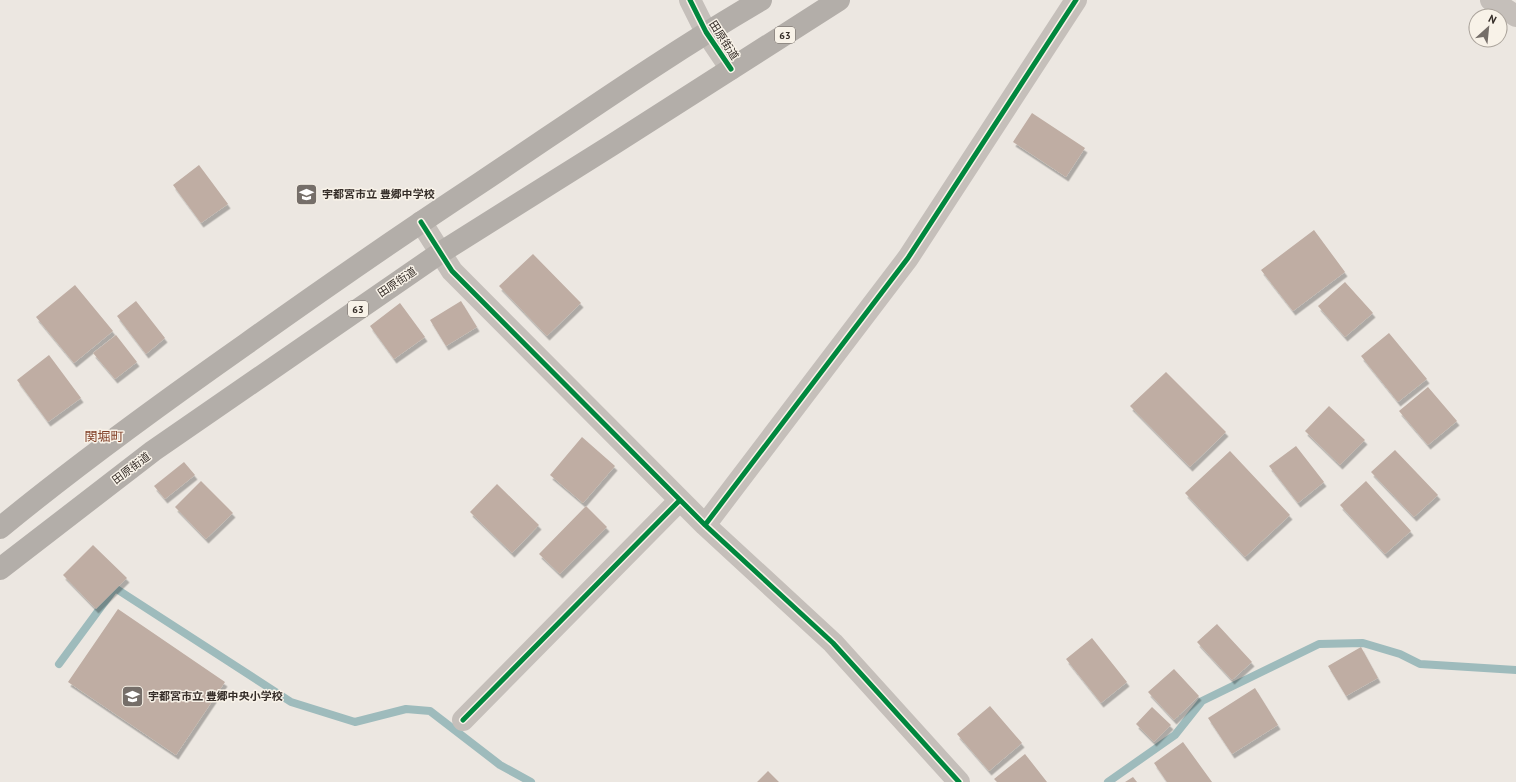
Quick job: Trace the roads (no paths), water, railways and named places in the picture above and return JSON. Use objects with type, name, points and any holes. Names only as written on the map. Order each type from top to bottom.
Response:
[{"type":"main road","points":[[706,32],[761,0]]},
{"type":"main road","name":"63","points":[[731,69],[839,0]]},
{"type":"main road","name":"田原街道","points":[[0,528],[45,491],[161,403],[421,222],[706,32]]},
{"type":"main road","name":"田原街道","points":[[0,569],[152,451],[440,253],[731,69]]},
{"type":"street","name":"田原街道","points":[[690,0],[706,32],[731,69]]},
{"type":"street","points":[[705,525],[908,258],[1076,0]]},
{"type":"street","points":[[1491,0],[1516,16]]},
{"type":"street","points":[[421,222],[452,271],[705,525],[833,643],[959,782]]},
{"type":"street","points":[[463,720],[680,500]]},
{"type":"waterway","points":[[59,664],[115,588],[291,702],[355,722],[406,709],[430,711],[500,765],[531,782]]},
{"type":"waterway","points":[[1108,782],[1175,735],[1202,701],[1319,644],[1363,643],[1400,654],[1420,664],[1516,670]]},
{"type":"place","name":"宇都宮市立 豊郷中学校","points":[[307,194]]},
{"type":"place","name":"宇都宮市立 豊郷中央小学校","points":[[132,696]]},
{"type":"district","name":"関堀町","points":[[104,436]]}]
